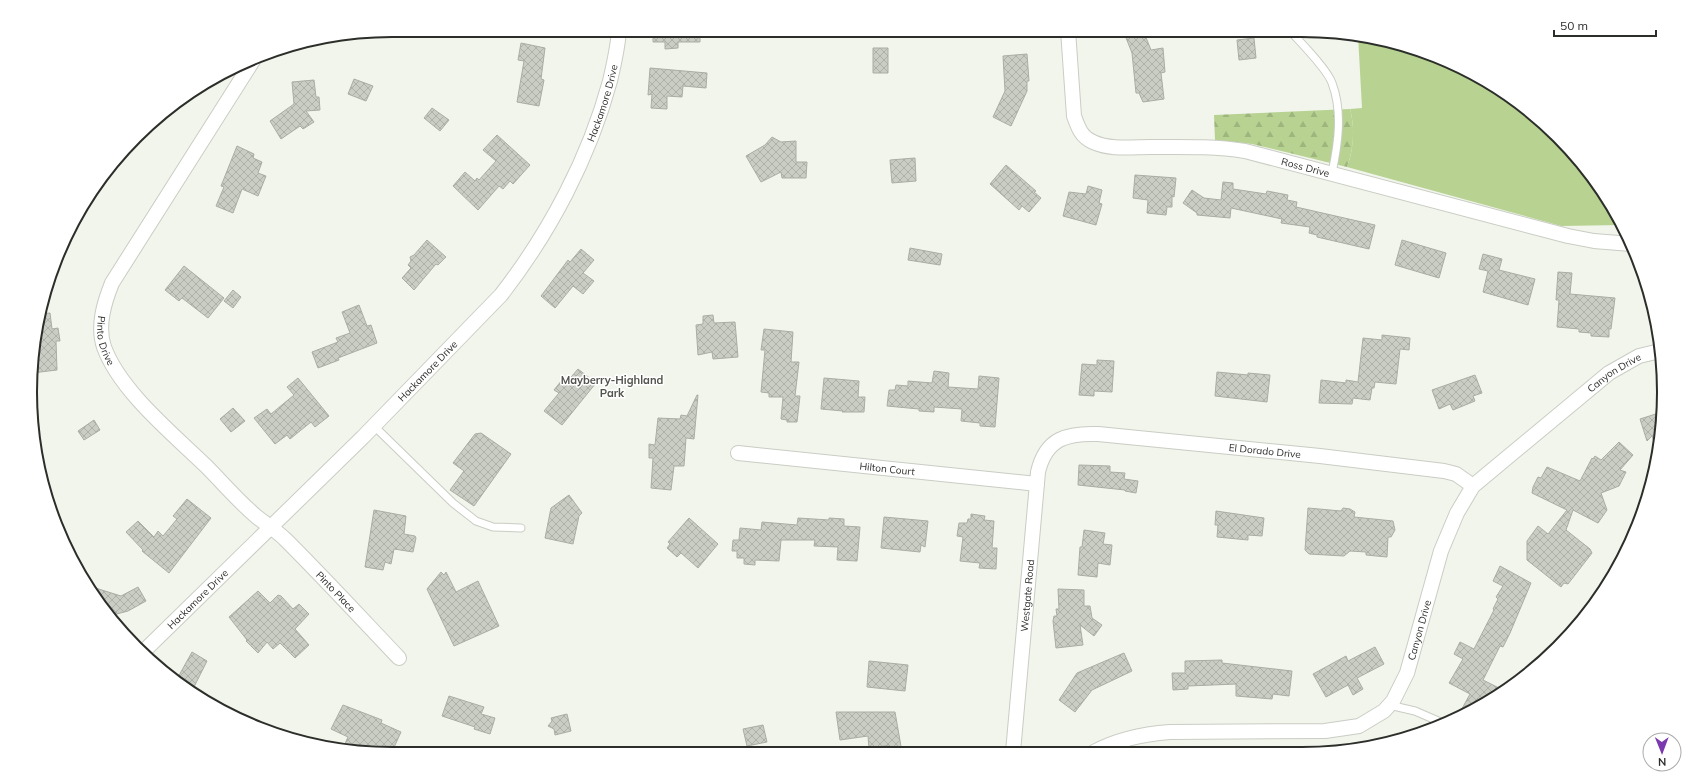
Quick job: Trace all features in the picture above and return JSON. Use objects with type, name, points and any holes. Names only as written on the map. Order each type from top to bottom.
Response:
[{"type":"street","name":"Hackamore Drive","points":[[147,648],[374,426],[501,295],[515,277],[539,241],[565,196],[594,130],[613,68],[618,37]]},
{"type":"street","name":"Ross Drive","points":[[1068,37],[1074,116],[1078,128],[1084,137],[1092,142],[1118,147],[1224,148],[1268,156],[1568,236],[1601,242],[1624,243]]},
{"type":"street","name":"Pinto Drive","points":[[249,68],[112,283],[104,301],[102,332],[104,346],[110,360],[129,388],[144,405],[257,517],[271,527]]},
{"type":"street","name":"Canyon Drive","points":[[1104,747],[1116,741],[1149,734],[1177,732],[1325,732],[1359,726],[1372,719],[1389,705],[1401,688],[1407,673],[1441,551],[1457,513],[1473,486],[1609,373],[1639,356],[1655,352]]},
{"type":"street","name":"El Dorado Drive","points":[[1053,443],[1072,436],[1098,434],[1320,456],[1444,471],[1456,474],[1473,486]]},
{"type":"street","name":"Westgate Road","points":[[1013,747],[1037,484],[1040,462],[1053,443]]},
{"type":"street","name":"Hilton Court","points":[[738,453],[1037,484]]},
{"type":"street","name":"Pinto Place","points":[[271,527],[285,538],[399,658]]},
{"type":"lane","points":[[1296,37],[1315,59],[1332,82],[1338,111],[1338,133],[1332,173]]},
{"type":"lane","points":[[374,426],[453,503],[476,521],[493,528],[521,528]]},
{"type":"lane","points":[[1389,705],[1415,711],[1436,721]]},
{"type":"green space","points":[[1358,42],[1394,49],[1438,64],[1480,85],[1518,110],[1536,125],[1569,158],[1584,176],[1615,225],[1561,226],[1347,167],[1353,138],[1353,123],[1350,109],[1362,108]]},
{"type":"green space","points":[[1350,109],[1353,123],[1353,138],[1347,167],[1252,144],[1215,140],[1214,115]]},
{"type":"building","points":[[653,37],[700,37],[700,42],[678,42],[678,48],[665,49],[665,42],[653,42]]},
{"type":"building","points":[[1126,37],[1146,37],[1151,50],[1163,48],[1165,72],[1161,73],[1164,99],[1143,102],[1139,93],[1136,93],[1132,53]]},
{"type":"building","points":[[1254,38],[1256,58],[1239,60],[1237,40]]},
{"type":"building","points":[[521,43],[545,48],[541,79],[544,80],[539,106],[517,102],[524,61],[518,60]]},
{"type":"building","points":[[873,48],[888,48],[888,73],[873,73]]},
{"type":"building","points":[[1027,54],[1029,81],[1027,81],[1027,91],[1011,126],[993,117],[1005,91],[1003,56]]},
{"type":"building","points":[[650,68],[707,73],[706,88],[683,86],[682,97],[667,96],[667,109],[651,108],[652,94],[648,95]]},
{"type":"building","points":[[354,79],[373,86],[366,101],[348,94]]},
{"type":"building","points":[[314,80],[316,97],[319,97],[320,110],[306,111],[314,122],[303,129],[300,126],[281,139],[270,121],[294,104],[292,82]]},
{"type":"building","points":[[432,108],[449,120],[440,131],[424,118]]},
{"type":"building","points":[[497,135],[530,165],[513,184],[510,181],[503,189],[499,186],[478,210],[453,186],[465,172],[475,181],[477,178],[479,180],[496,161],[483,150]]},
{"type":"building","points":[[772,137],[781,142],[796,141],[796,162],[807,162],[806,178],[782,178],[781,172],[761,182],[746,156],[765,145]]},
{"type":"building","points":[[237,146],[254,154],[253,158],[262,162],[258,173],[266,176],[258,196],[242,189],[233,213],[216,206],[224,187],[221,186]]},
{"type":"building","points":[[915,158],[916,181],[892,183],[890,160]]},
{"type":"building","points":[[1006,165],[1036,191],[1034,192],[1041,198],[1029,212],[1022,206],[1019,210],[990,184]]},
{"type":"building","points":[[1135,175],[1176,178],[1174,197],[1172,196],[1172,207],[1167,207],[1166,215],[1147,213],[1148,200],[1133,198]]},
{"type":"building","points":[[1223,182],[1233,183],[1233,189],[1266,194],[1267,191],[1288,195],[1287,200],[1297,202],[1296,207],[1375,225],[1369,249],[1317,237],[1317,235],[1309,233],[1310,227],[1281,223],[1282,219],[1231,208],[1230,218],[1197,215],[1197,213],[1183,203],[1192,190],[1204,198],[1221,200]]},
{"type":"building","points":[[1088,186],[1102,190],[1099,203],[1102,204],[1096,225],[1063,216],[1069,192],[1086,194]]},
{"type":"building","points":[[427,240],[446,257],[438,265],[436,264],[414,290],[402,278],[411,268],[408,265],[411,261],[410,257],[414,255]]},
{"type":"building","points":[[1402,240],[1446,253],[1439,278],[1395,265]]},
{"type":"building","points":[[910,248],[942,254],[940,265],[908,260]]},
{"type":"building","points":[[581,249],[594,260],[583,273],[594,281],[583,294],[573,286],[555,308],[541,296],[568,260],[570,262]]},
{"type":"building","points":[[1483,254],[1502,259],[1499,270],[1535,279],[1528,305],[1483,292],[1488,271],[1479,269]]},
{"type":"building","points":[[184,266],[224,298],[208,318],[182,298],[179,301],[165,290]]},
{"type":"building","points":[[1558,272],[1572,273],[1570,294],[1615,298],[1611,329],[1609,329],[1609,337],[1591,336],[1591,333],[1579,332],[1579,329],[1557,327],[1559,300],[1556,300]]},
{"type":"building","points":[[233,290],[241,297],[233,308],[224,301]]},
{"type":"building","points":[[359,305],[367,326],[371,325],[377,343],[338,358],[339,360],[318,368],[312,352],[338,342],[336,338],[350,333],[342,312]]},
{"type":"building","points":[[46,313],[50,313],[52,329],[58,328],[60,341],[56,341],[57,370],[38,372],[40,346]]},
{"type":"building","points":[[713,315],[714,323],[735,322],[738,357],[713,359],[712,352],[698,355],[696,325],[703,324],[703,316]]},
{"type":"building","points":[[764,329],[793,332],[791,362],[799,362],[795,396],[800,396],[797,422],[787,422],[787,420],[781,419],[783,397],[769,397],[769,393],[761,392],[765,350],[761,350]]},
{"type":"building","points":[[1382,335],[1410,338],[1409,350],[1400,349],[1396,384],[1375,382],[1374,388],[1372,388],[1370,400],[1353,398],[1352,404],[1319,403],[1321,380],[1346,383],[1346,380],[1358,382],[1363,338],[1382,340]]},
{"type":"building","points":[[1097,360],[1114,361],[1112,392],[1094,391],[1094,396],[1079,395],[1082,364],[1097,365]]},
{"type":"building","points":[[578,369],[596,383],[562,425],[544,411],[559,393],[554,390],[562,380],[566,383]]},
{"type":"building","points":[[934,371],[949,373],[948,387],[978,389],[979,376],[999,378],[995,427],[980,426],[980,423],[961,421],[962,409],[934,407],[934,412],[887,406],[889,390],[895,390],[896,385],[908,386],[908,381],[932,383]]},
{"type":"building","points":[[1217,372],[1248,375],[1248,373],[1270,375],[1267,402],[1215,396]]},
{"type":"building","points":[[1475,375],[1482,393],[1473,396],[1475,401],[1453,410],[1450,404],[1439,409],[1432,390]]},
{"type":"building","points":[[298,378],[329,416],[315,427],[311,422],[290,439],[287,435],[275,444],[254,418],[267,409],[271,414],[294,395],[287,387]]},
{"type":"building","points":[[824,378],[859,381],[858,397],[865,397],[864,412],[842,412],[843,411],[821,409]]},
{"type":"building","points":[[697,395],[694,439],[686,438],[684,466],[674,466],[671,490],[651,488],[653,458],[649,458],[649,444],[655,445],[658,418],[680,419],[681,415],[687,416]]},
{"type":"building","points":[[233,408],[245,421],[231,432],[220,419]]},
{"type":"building","points":[[1656,414],[1654,441],[1652,436],[1647,441],[1640,419]]},
{"type":"building","points":[[94,420],[100,430],[84,440],[78,431]]},
{"type":"building","points":[[481,433],[511,454],[474,506],[450,490],[464,471],[453,463],[475,434]]},
{"type":"building","points":[[1619,442],[1633,455],[1620,470],[1626,472],[1619,486],[1601,493],[1607,510],[1598,523],[1573,510],[1566,530],[1590,549],[1592,553],[1568,584],[1564,583],[1561,587],[1527,560],[1527,541],[1538,526],[1548,534],[1567,510],[1532,493],[1533,487],[1538,477],[1541,478],[1547,467],[1580,481],[1592,458],[1593,459],[1595,456],[1601,460]]},
{"type":"building","points":[[1079,465],[1110,466],[1110,472],[1125,473],[1124,479],[1138,481],[1136,493],[1125,490],[1078,485]]},
{"type":"building","points":[[569,495],[582,513],[579,516],[573,544],[545,538],[551,508]]},
{"type":"building","points":[[187,499],[211,518],[169,573],[142,551],[143,550],[126,532],[138,521],[154,537],[158,531],[163,536],[177,519],[173,516]]},
{"type":"building","points":[[1308,508],[1341,511],[1343,508],[1350,509],[1355,512],[1354,517],[1393,521],[1395,530],[1391,537],[1388,537],[1387,557],[1366,555],[1366,552],[1350,551],[1344,556],[1309,554],[1305,550]]},
{"type":"building","points":[[374,510],[406,516],[404,534],[415,536],[416,538],[413,552],[394,549],[391,564],[385,562],[383,570],[365,567]]},
{"type":"building","points":[[1216,511],[1264,518],[1262,536],[1248,535],[1248,540],[1217,537],[1218,525],[1215,525]]},
{"type":"building","points":[[971,514],[985,516],[984,520],[994,521],[992,548],[997,548],[996,569],[979,568],[980,563],[960,561],[963,537],[957,536],[959,523],[967,523],[968,519],[971,519]]},
{"type":"building","points":[[884,517],[928,521],[925,547],[921,545],[920,552],[881,548]]},
{"type":"building","points":[[689,518],[718,544],[698,568],[681,553],[677,557],[667,548],[670,544],[668,542]]},
{"type":"building","points":[[798,518],[829,520],[829,518],[844,519],[844,526],[860,527],[857,561],[837,560],[838,547],[814,546],[815,540],[781,540],[779,561],[755,560],[755,565],[744,564],[744,558],[737,558],[737,551],[732,551],[733,540],[739,540],[740,528],[761,530],[762,522],[797,525]]},
{"type":"building","points":[[1084,530],[1105,533],[1103,544],[1112,545],[1110,565],[1098,563],[1097,577],[1078,575],[1080,547],[1082,547]]},
{"type":"building","points":[[1500,566],[1531,583],[1510,633],[1503,647],[1500,646],[1483,680],[1498,688],[1462,708],[1470,694],[1449,683],[1463,659],[1454,654],[1460,642],[1474,649],[1494,610],[1493,609],[1498,599],[1496,597],[1503,586],[1493,581]]},
{"type":"building","points":[[441,572],[444,575],[446,572],[456,592],[478,581],[499,626],[454,646],[427,589]]},
{"type":"building","points":[[138,587],[146,601],[128,611],[115,614],[97,588],[121,596]]},
{"type":"building","points":[[1058,589],[1084,590],[1084,606],[1090,606],[1092,618],[1102,625],[1094,636],[1080,625],[1083,645],[1056,648],[1053,621],[1054,616],[1057,616],[1056,609],[1059,609]]},
{"type":"building","points":[[258,591],[270,603],[278,595],[281,596],[293,609],[299,604],[309,614],[295,629],[309,645],[295,658],[280,643],[273,649],[267,642],[258,653],[246,641],[247,640],[229,617]]},
{"type":"building","points":[[1375,647],[1384,664],[1357,678],[1363,689],[1353,695],[1348,685],[1326,697],[1313,674],[1346,656],[1348,661]]},
{"type":"building","points":[[192,652],[207,661],[194,686],[179,676]]},
{"type":"building","points":[[1124,653],[1132,671],[1092,690],[1075,712],[1059,700],[1077,673]]},
{"type":"building","points":[[1222,660],[1222,663],[1292,671],[1289,696],[1273,694],[1272,699],[1236,696],[1236,684],[1188,686],[1188,689],[1173,690],[1172,673],[1185,673],[1185,661]]},
{"type":"building","points":[[869,661],[908,665],[905,691],[867,687]]},
{"type":"building","points":[[449,696],[484,707],[481,714],[495,718],[490,734],[474,729],[475,727],[442,716]]},
{"type":"building","points":[[343,705],[382,720],[381,723],[401,732],[394,747],[392,747],[345,744],[348,737],[331,729]]},
{"type":"building","points":[[836,712],[895,712],[901,747],[889,747],[889,745],[869,747],[868,736],[840,740]]},
{"type":"building","points":[[567,714],[571,731],[555,735],[554,729],[548,726],[552,721],[551,718]]},
{"type":"building","points":[[763,725],[767,742],[747,746],[743,729]]},
{"type":"district","name":"Mayberry-Highland Park","points":[[612,386]]}]
